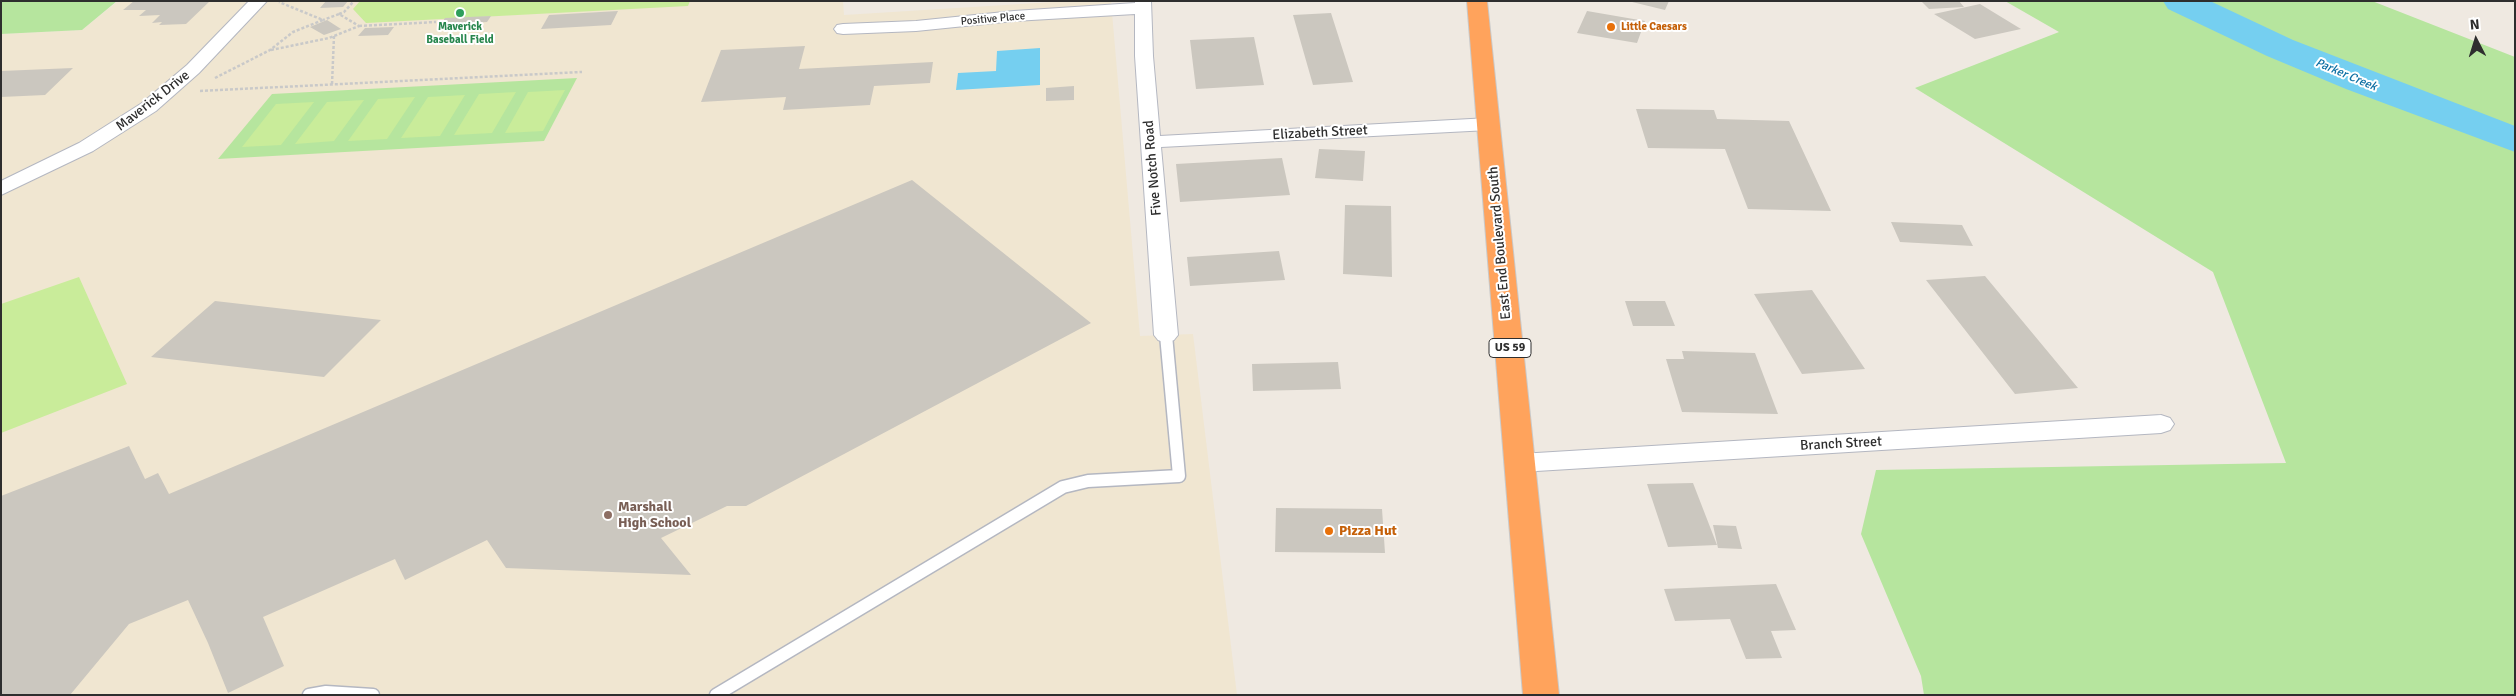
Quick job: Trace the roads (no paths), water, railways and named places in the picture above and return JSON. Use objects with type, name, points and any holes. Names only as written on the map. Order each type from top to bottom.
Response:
[{"type":"highway","name":"East End Boulevard South","points":[[1477,1],[1541,695]]},
{"type":"street","name":"Maverick Drive","points":[[1,189],[86,147],[149,107],[193,69],[259,1]]},
{"type":"street","name":"Positive Place","points":[[843,28],[916,26],[1143,5]]},
{"type":"street","name":"Five Notch Road","points":[[1143,5],[1144,56],[1166,335]]},
{"type":"street","name":"Elizabeth Street","points":[[1150,142],[1489,124]]},
{"type":"street","name":"Branch Street","points":[[1520,463],[2161,424]]},
{"type":"lane","points":[[716,695],[1063,486],[1088,481],[1179,476],[1166,335]]},
{"type":"lane","points":[[309,695],[326,692],[373,695]]},
{"type":"water","points":[[1040,48],[1040,85],[956,90],[958,73],[996,71],[997,51]]},
{"type":"waterway","name":"Parker Creek","points":[[2181,1],[2280,48],[2360,81],[2515,140]]},
{"type":"place","name":"Maverick Baseball Field","points":[[460,13]]},
{"type":"place","name":"Little Caesars","points":[[1611,27]]},
{"type":"place","name":"Marshall High School","points":[[608,515]]},
{"type":"place","name":"Pizza Hut","points":[[1329,531]]}]
